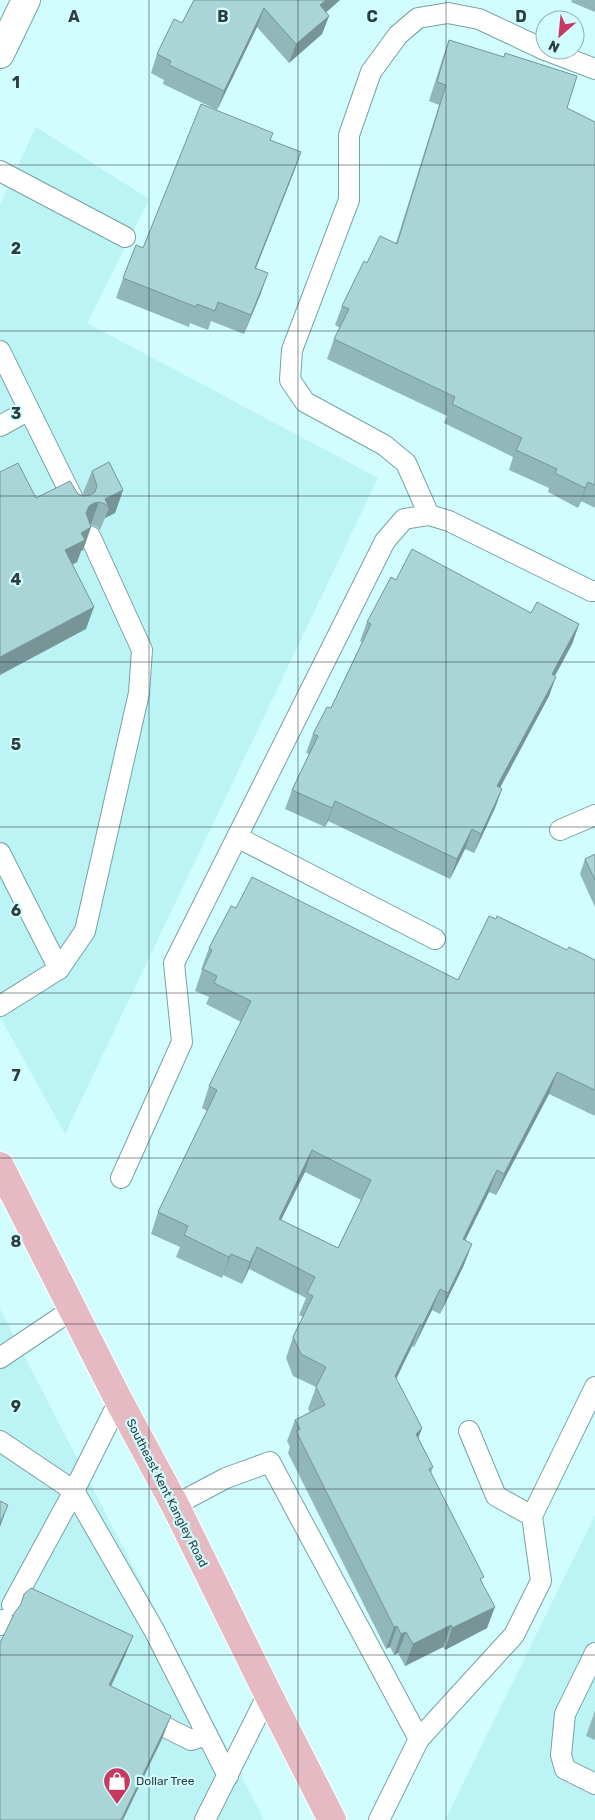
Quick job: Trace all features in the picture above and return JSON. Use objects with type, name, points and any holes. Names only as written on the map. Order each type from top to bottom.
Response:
[{"type":"main road","name":"Southeast Kent Kangley Road","points":[[0,1166],[119,1401],[175,1505],[332,1820]]},
{"type":"street","points":[[0,54],[26,0]]},
{"type":"lane","points":[[429,515],[406,463],[384,445],[305,402],[290,380],[292,350],[349,200],[349,135],[352,126],[371,72],[398,35],[418,18],[448,12],[479,19],[535,45]]},
{"type":"lane","points":[[571,60],[595,69]]},
{"type":"lane","points":[[0,171],[125,237]]},
{"type":"lane","points":[[0,351],[76,507]]},
{"type":"lane","points":[[0,426],[29,410]]},
{"type":"lane","points":[[121,1178],[182,1042],[174,963],[385,540],[404,519],[429,515],[449,521],[591,591],[595,591]]},
{"type":"lane","points":[[0,1006],[58,969],[84,931],[140,693],[142,650],[90,536]]},
{"type":"lane","points":[[560,830],[595,815]]},
{"type":"lane","points":[[237,837],[435,939]]},
{"type":"lane","points":[[0,853],[58,969]]},
{"type":"lane","points":[[0,1358],[73,1309]]},
{"type":"lane","points":[[379,1820],[419,1739],[514,1635],[541,1581],[532,1516],[595,1387]]},
{"type":"lane","points":[[5,1617],[74,1491],[119,1401]]},
{"type":"lane","points":[[469,1431],[496,1496],[532,1516]]},
{"type":"lane","points":[[0,1441],[74,1491],[154,1630],[228,1776]]},
{"type":"lane","points":[[175,1505],[226,1478],[270,1462],[419,1739]]},
{"type":"lane","points":[[595,1653],[565,1714],[561,1755],[565,1770],[595,1784]]},
{"type":"lane","points":[[213,1815],[228,1776],[268,1694]]},
{"type":"lane","points":[[130,1709],[192,1740],[207,1735]]},
{"type":"shaded area","points":[[36,127],[149,199],[87,323],[378,478],[65,1134],[0,1017],[0,204]]},
{"type":"shaded area","points":[[0,1309],[264,1820],[0,1820]]},
{"type":"shaded area","points":[[595,1515],[595,1820],[445,1820]]},
{"type":"building","points":[[194,0],[326,0],[320,5],[329,16],[296,44],[264,8],[224,91],[169,65],[171,61],[157,54],[174,19],[182,23]]},
{"type":"building","points":[[449,40],[504,57],[505,53],[577,76],[567,108],[595,122],[595,485],[588,482],[585,488],[555,473],[557,469],[516,450],[522,438],[452,404],[455,397],[334,339],[349,309],[342,306],[364,261],[367,263],[380,236],[397,244],[446,85],[437,82]]},
{"type":"building","points":[[201,104],[273,133],[270,140],[301,152],[255,268],[268,273],[251,315],[218,302],[215,311],[197,304],[196,307],[123,278],[136,245],[143,248]]},
{"type":"building","points":[[109,462],[123,490],[105,499],[109,508],[99,502],[89,506],[86,513],[91,527],[81,533],[85,540],[65,550],[94,607],[0,657],[0,472],[18,463],[36,498],[70,481],[78,494],[84,496],[95,492],[97,486],[92,471]]},
{"type":"building","points":[[412,549],[531,613],[537,602],[579,624],[552,674],[556,677],[497,786],[502,789],[481,834],[472,829],[457,859],[335,801],[332,808],[292,790],[318,736],[313,734],[327,707],[331,708],[371,624],[367,622],[391,577],[396,580]]},
{"type":"building","points":[[595,854],[595,880],[585,859]]},
{"type":"building","points":[[252,877],[458,980],[489,916],[496,919],[497,916],[567,950],[569,947],[595,960],[595,1090],[557,1072],[504,1174],[497,1170],[463,1239],[472,1244],[448,1293],[440,1289],[395,1376],[422,1428],[416,1434],[433,1467],[429,1469],[484,1577],[480,1579],[495,1607],[452,1628],[451,1625],[413,1644],[406,1632],[401,1634],[397,1626],[394,1627],[296,1431],[300,1429],[295,1420],[325,1405],[316,1387],[326,1367],[301,1354],[293,1337],[313,1296],[307,1293],[315,1277],[257,1247],[250,1262],[231,1254],[229,1257],[184,1235],[188,1226],[158,1212],[217,1090],[209,1086],[251,1001],[214,983],[217,976],[203,969],[212,950],[209,948],[231,906],[236,908]],"holes":[[[312,1150],[371,1180],[338,1248],[279,1219]]]},
{"type":"building","points":[[0,1501],[8,1505],[0,1523]]},
{"type":"building","points":[[31,1588],[133,1636],[109,1685],[171,1716],[121,1820],[0,1820],[0,1643],[21,1604],[24,1594]]},
{"type":"place","name":"Dollar Tree","points":[[117,1805]]}]
